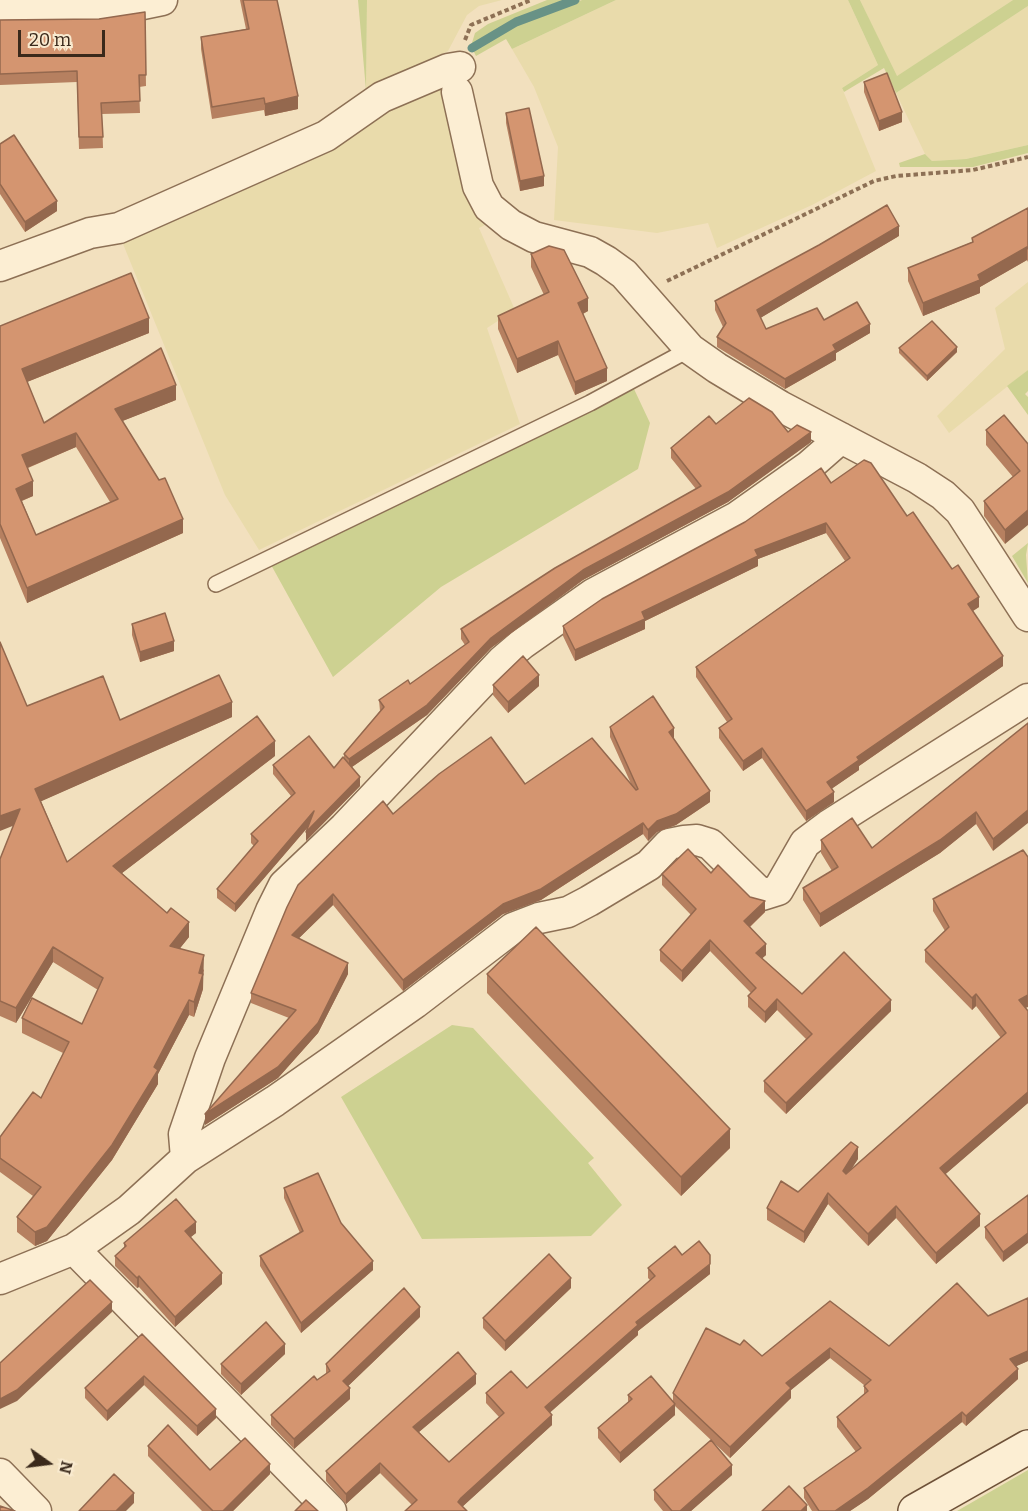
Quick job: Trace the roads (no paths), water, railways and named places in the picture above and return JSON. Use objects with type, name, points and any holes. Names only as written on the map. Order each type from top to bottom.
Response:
[{"type":"street","points":[[0,14],[99,12],[162,0]]},
{"type":"street","points":[[0,266],[90,233],[130,224],[326,136],[382,97],[448,69],[459,80],[478,186],[489,207],[511,225],[534,237],[590,252],[606,261],[624,274],[690,348],[717,368],[780,406],[917,478],[960,511],[1028,616]]},
{"type":"street","points":[[186,1158],[184,1134],[210,1058],[284,885],[344,828],[502,661],[522,644],[593,594],[737,517],[809,466],[841,438]]},
{"type":"street","points":[[0,1279],[74,1249],[129,1210],[186,1158],[275,1101],[415,1003],[513,928],[539,918],[568,912],[590,901],[649,865],[669,844],[697,840],[710,844],[762,895],[778,890],[805,843],[935,756],[1028,699]]},
{"type":"street","points":[[74,1249],[331,1511]]},
{"type":"street","points":[[915,1511],[1028,1447]]},
{"type":"street","points":[[0,1474],[36,1511]]},
{"type":"lane","points":[[216,584],[590,403],[690,348]]},
{"type":"waterway","points":[[472,48],[516,22],[575,0]]}]
